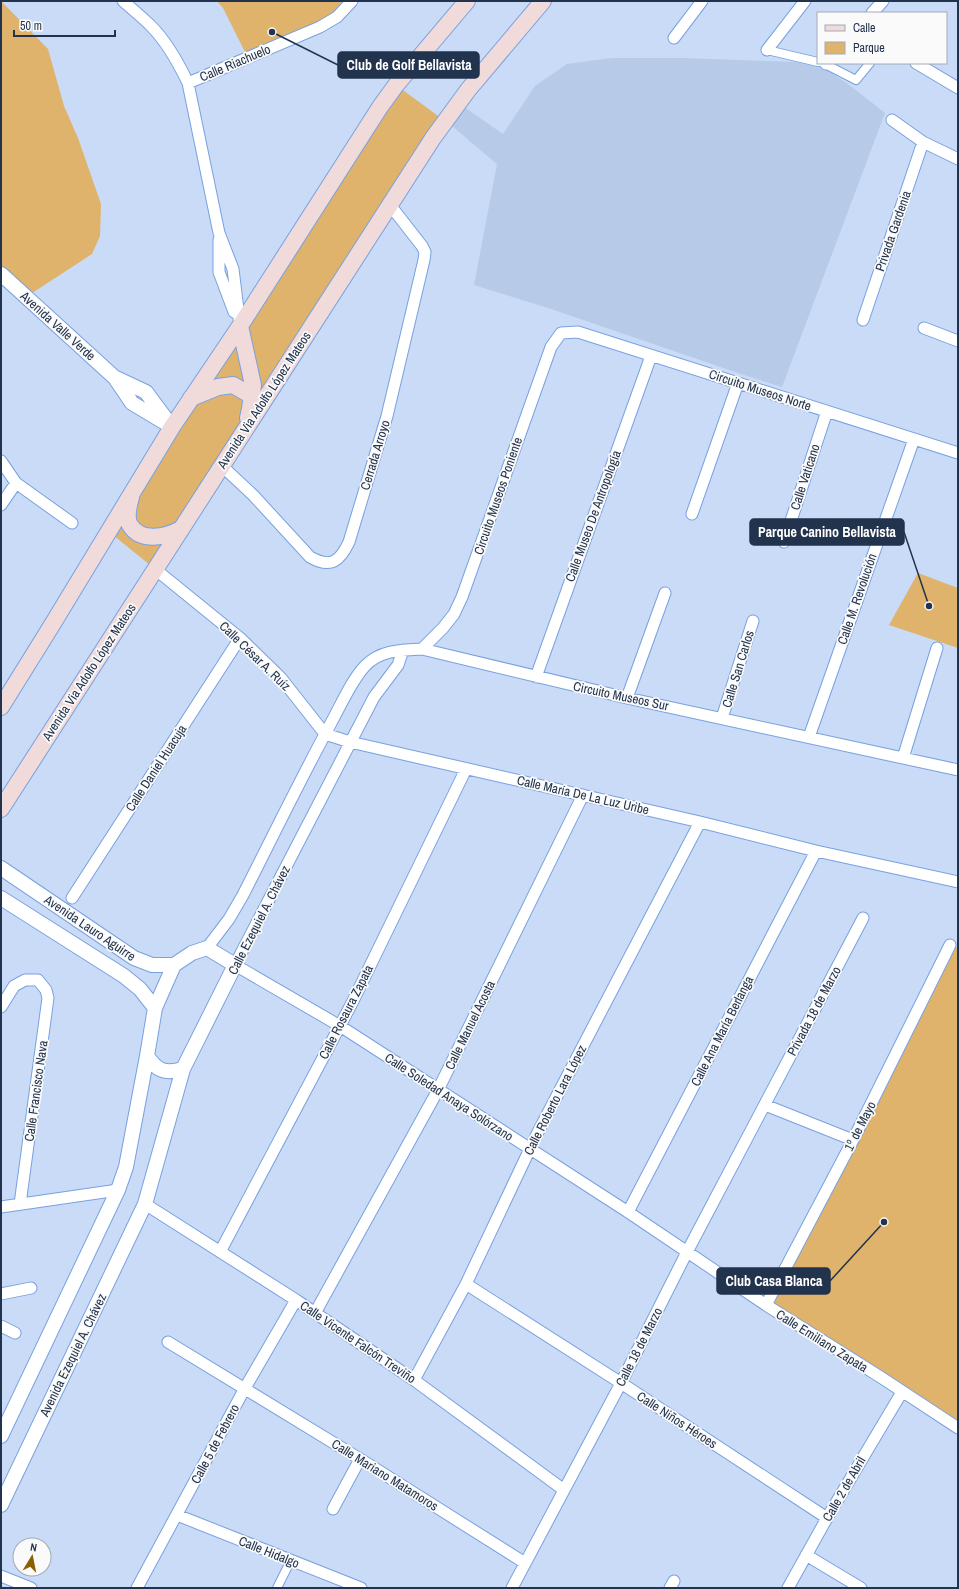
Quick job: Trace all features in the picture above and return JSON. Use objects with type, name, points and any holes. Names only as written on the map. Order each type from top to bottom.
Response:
[{"type":"main road","points":[[1,707],[172,427],[240,326],[380,107],[396,85],[467,1]]},
{"type":"main road","name":"Avenida Via Adolfo López Mateos","points":[[1,810],[433,138],[468,90],[543,1]]},
{"type":"main road","points":[[240,326],[253,385],[244,431]]},
{"type":"main road","points":[[191,398],[218,387],[233,386],[252,396]]},
{"type":"main road","points":[[132,491],[128,512],[129,524],[139,533],[158,538],[181,529]]},
{"type":"street","points":[[123,1],[151,26],[166,45],[188,83]]},
{"type":"street","name":"Calle Riachuelo","points":[[240,326],[233,269],[219,234],[188,83],[320,27],[337,17],[352,1]]},
{"type":"street","points":[[674,38],[702,1]]},
{"type":"street","points":[[805,1],[767,50],[817,62]]},
{"type":"street","points":[[873,12],[883,1]]},
{"type":"street","points":[[825,64],[856,80],[869,64]]},
{"type":"street","points":[[918,64],[958,88]]},
{"type":"street","points":[[892,120],[923,142],[958,159]]},
{"type":"street","name":"Privada Gardenia","points":[[862,320],[923,142]]},
{"type":"street","name":"Cerrada Arroyo","points":[[222,466],[253,495],[310,557],[318,562],[329,563],[337,561],[344,552],[349,542],[387,416],[424,260],[422,246],[390,205]]},
{"type":"street","name":"Avenida Valle Verde","points":[[1,274],[114,378],[146,392],[172,427]]},
{"type":"street","points":[[924,328],[958,341]]},
{"type":"street","name":"Circuito Museos Norte","points":[[561,333],[578,332],[958,453]]},
{"type":"street","name":"Circuito Museos Poniente","points":[[422,649],[443,628],[454,614],[462,597],[551,347],[561,333]]},
{"type":"street","name":"Calle Museo De Antropología","points":[[536,677],[651,356]]},
{"type":"street","points":[[692,514],[738,383]]},
{"type":"street","name":"Calle Vaticano","points":[[784,542],[827,411]]},
{"type":"street","name":"Calle M. Revolución","points":[[809,737],[914,439]]},
{"type":"street","points":[[1,461],[16,483],[72,522]]},
{"type":"street","points":[[1,505],[16,483]]},
{"type":"street","name":"Calle César A. Ruíz","points":[[155,569],[240,638],[281,678],[325,734]]},
{"type":"street","points":[[627,698],[665,593]]},
{"type":"street","name":"Calle San Carlos","points":[[722,718],[753,621]]},
{"type":"street","name":"Calle Daniel Huacuja","points":[[72,898],[240,638]]},
{"type":"street","points":[[903,758],[938,648]]},
{"type":"street","name":"Circuito Museos Sur","points":[[325,734],[365,665],[382,653],[422,649],[627,698],[958,770]]},
{"type":"street","name":"Calle Ezequiel A. Chávez","points":[[145,1204],[183,1070],[235,964],[350,742],[374,697],[398,665],[403,650]]},
{"type":"street","points":[[325,734],[350,742]]},
{"type":"street","name":"Calle Ezequiel A. Chávez","points":[[207,948],[229,919],[243,895],[325,734]]},
{"type":"street","name":"Calle María De La Luz Uribe","points":[[350,742],[958,882]]},
{"type":"street","name":"Calle Rosaura Zapata","points":[[220,1252],[340,1026],[466,769]]},
{"type":"street","name":"Calle Manuel Acosta","points":[[314,1313],[438,1090],[583,795]]},
{"type":"street","name":"Calle Roberto Lara López","points":[[414,1380],[466,1284],[530,1149],[700,822]]},
{"type":"street","name":"Calle Ana María Berlanga","points":[[628,1212],[816,850]]},
{"type":"street","name":"Avenida Lauro Aguirre","points":[[1,868],[134,958],[152,965],[174,965]]},
{"type":"street","name":"Avenida Lauro Aguirre","points":[[1,898],[124,976],[140,989],[155,1008]]},
{"type":"street","name":"Privada 18 de Marzo","points":[[765,1105],[863,918]]},
{"type":"street","name":"1º de Mayo","points":[[766,1305],[853,1140],[950,945]]},
{"type":"street","points":[[1,1436],[118,1190],[126,1167],[155,1008],[174,965],[192,953],[207,948]]},
{"type":"street","name":"Calle Soledad Anaya Solórzano","points":[[207,948],[340,1026],[628,1212],[687,1252]]},
{"type":"street","name":"Calle Francisco Nava","points":[[1,1007],[14,986],[25,980],[38,980],[46,990],[48,998],[20,1204]]},
{"type":"street","points":[[147,1056],[153,1065],[162,1070],[172,1072],[183,1070]]},
{"type":"street","points":[[765,1105],[853,1140]]},
{"type":"street","name":"Calle 18 de Marzo","points":[[512,1588],[622,1383],[687,1252],[765,1105]]},
{"type":"street","points":[[1,1207],[118,1190]]},
{"type":"street","name":"Calle Vicente Falcón Treviño","points":[[145,1204],[296,1300],[414,1380],[564,1490]]},
{"type":"street","name":"Avenida Ezequiel A. Chávez","points":[[1,1505],[145,1204]]},
{"type":"street","name":"Calle Emiliano Zapata","points":[[687,1252],[766,1305],[958,1428]]},
{"type":"street","name":"Calle Niños Héroes","points":[[466,1284],[622,1383],[827,1518]]},
{"type":"street","points":[[1,1294],[31,1288]]},
{"type":"street","name":"Calle 5 de Febrero","points":[[137,1588],[245,1388],[296,1300]]},
{"type":"street","points":[[1,1326],[15,1333]]},
{"type":"street","name":"Calle Mariano Matamoros","points":[[168,1342],[245,1388],[525,1562]]},
{"type":"street","name":"Calle 2 de Abril","points":[[788,1588],[827,1518],[902,1392]]},
{"type":"street","points":[[333,1509],[360,1459]]},
{"type":"street","name":"Calle Hidalgo","points":[[177,1515],[292,1560],[342,1585],[361,1588]]},
{"type":"street","points":[[806,1555],[861,1588]]},
{"type":"street","points":[[277,1588],[292,1560]]},
{"type":"street","points":[[1,1576],[31,1588]]},
{"type":"shaded area","points":[[612,58],[683,58],[795,62],[826,69],[885,113],[782,387],[551,309],[474,285],[497,164],[447,122],[460,104],[503,134],[535,86],[567,64]]},
{"type":"green space","points":[[1,1],[48,49],[64,106],[78,138],[101,204],[100,236],[92,254],[26,297],[1,274]]},
{"type":"green space","points":[[217,1],[352,1],[337,17],[248,58],[223,8]]},
{"type":"green space","points":[[396,85],[445,121],[155,569],[108,531]]},
{"type":"green space","points":[[918,573],[958,588],[958,648],[889,625]]},
{"type":"green space","points":[[950,945],[958,948],[958,1429],[766,1305]]},
{"type":"place","name":"Club de Golf Bellavista","points":[[272,32]]},
{"type":"place","name":"Parque Canino Bellavista","points":[[929,606]]},
{"type":"place","name":"Club Casa Blanca","points":[[884,1222]]}]
